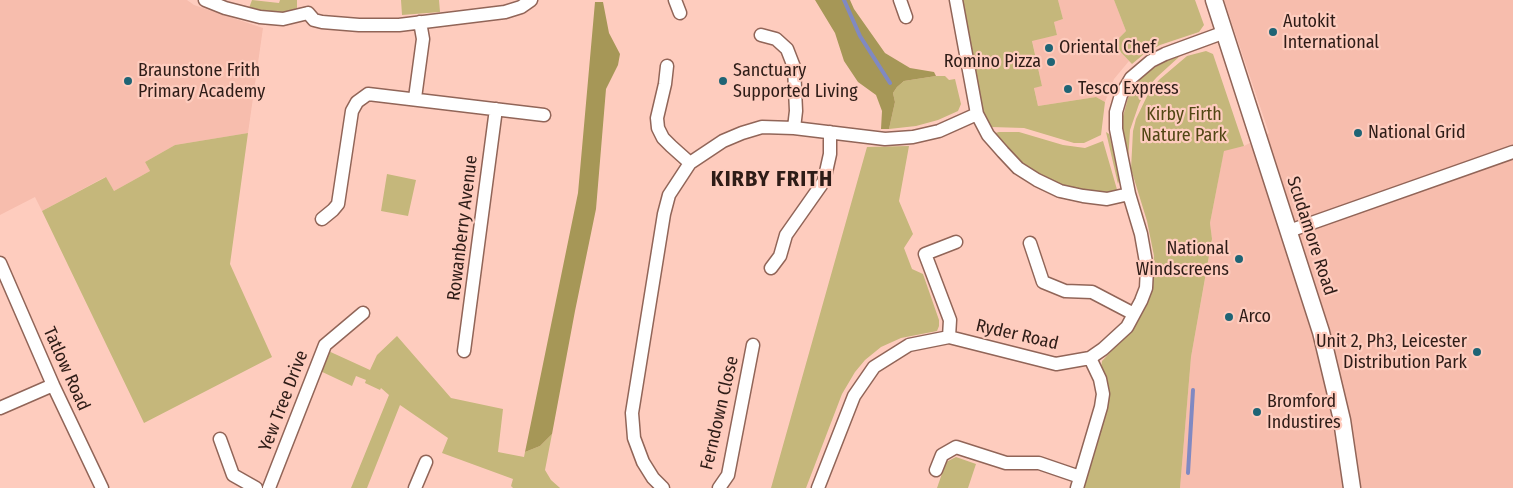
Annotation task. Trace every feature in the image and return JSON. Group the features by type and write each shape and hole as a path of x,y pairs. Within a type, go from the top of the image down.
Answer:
{"street":[{"path":"206,0 225,8 260,17 283,19 307,6 314,20 379,25 505,12 521,7 531,0"},
{"path":"675,0 680,13"},
{"path":"900,0 906,17"},
{"path":"956,0 977,114 988,135 1003,152 1018,168 1060,191 1107,199 1130,194"},
{"name":"Scudamore Road","path":"1214,0 1321,332 1342,420 1352,488"},
{"path":"415,98 423,39 420,22"},
{"name":"Ryder Road","path":"818,488 854,396 874,367 909,346 949,338 1056,364 1090,358 1127,327 1146,288 1147,268 1141,234 1116,129 1116,112 1121,95 1131,78 1151,61 1224,32"},
{"path":"761,34 776,39 787,49 794,67 796,111 794,128"},
{"path":"667,66 665,84 658,109 658,128 663,138 690,164"},
{"path":"322,219 338,204 352,110 357,102 368,94 415,98 544,115"},
{"name":"Rowanberry Avenue","path":"464,351 496,109"},
{"path":"663,488 653,478 643,462 634,438 632,413 664,214 669,196 690,164 707,151 742,133 762,127 794,128 885,139 913,137 939,130 977,114"},
{"path":"771,268 785,260 786,235 824,181 830,154 830,132"},
{"path":"1289,231 1513,152"},
{"path":"949,338 950,320 925,254 956,242"},
{"path":"1030,243 1043,282 1065,291 1092,292 1134,314"},
{"name":"Tatlow Road","path":"0,263 53,385 102,488"},
{"name":"Yew Tree Drive","path":"269,488 325,345 362,313"},
{"name":"Ferndown Close","path":"719,488 728,475 754,345"},
{"path":"936,470 942,455 956,447 1006,463 1039,462 1079,482 1103,394 1100,379 1090,358"},
{"path":"0,408 53,385"},
{"path":"220,439 233,475 256,488"},
{"path":"415,488 426,462"}],"shaded area":[{"name":"Braunstone Frith Primary Academy","path":"0,0 187,0 194,5 263,28 248,133 175,145 145,162 150,171 114,191 105,177 42,211 35,197 0,215"},
{"path":"815,0 850,0 854,9 885,53 910,68 934,72 936,76 904,81 897,87 893,93 895,102 889,129 881,129 882,111 876,95 858,82 844,61 835,33"},
{"path":"1058,0 1114,0 1126,31 1113,44 1129,61 1114,79 1105,102 1096,97 1038,106 1034,87 1042,86 1032,40 1057,35 1054,22 1063,19"},
{"path":"1224,0 1513,0 1513,488 1180,488 1191,357 1212,240 1210,223 1224,150 1244,146 1269,133"},
{"path":"595,2 603,2 609,33 620,54 618,65 606,89 596,209 552,434 540,446 525,452 578,193"}],"green space":[{"path":"252,0 279,3 280,0 297,0 297,8 281,14 249,8"},
{"path":"401,0 439,0 440,12 402,15"},
{"path":"959,0 1058,0 1063,19 1054,22 1057,35 1032,41 1042,86 1034,88 1038,106 1096,97 1105,102 1101,135 1084,143 1074,143 1024,128 991,127 983,113"},
{"path":"1114,0 1195,0 1204,25 1199,32 1160,45 1144,54 1132,64 1113,44 1126,31"},
{"name":"Kirby Firth Nature Park","path":"1206,51 1213,54 1244,146 1224,151 1210,223 1212,239 1191,357 1180,488 1083,488 1102,361 1135,326 1142,312 1152,277 1154,256 1147,221 1131,169 1133,131 1136,119 1150,90 1160,79 1187,56"},
{"path":"1180,56 1147,88 1139,104 1130,130 1128,162 1123,143 1122,120 1128,98 1134,86 1147,72 1166,61"},
{"path":"945,76 949,80 955,79 961,104 958,111 938,120 916,126 889,129 895,102 893,93 897,87 904,81"},
{"path":"999,132 1019,132 1063,145 1085,148 1103,141 1118,193 1107,199 1037,180 988,135"},
{"path":"1106,132 1109,134 1120,178 1118,184"},
{"path":"248,133 230,264 272,357 144,423 42,211 106,177 114,191 150,171 145,162 175,145"},
{"path":"909,146 899,201 913,234 904,248 912,269 923,274 939,320 937,331 901,338 881,347 865,360 855,372 842,394 806,488 771,488 867,147"},
{"path":"387,174 416,180 408,216 381,211"},
{"path":"397,336 451,398 503,409 498,452 524,457 525,452 540,446 552,434 545,470 551,480 560,488 513,488 511,486 513,479 442,453 448,438 400,405 367,488 351,488 389,395 381,388 380,390 365,383 366,380 356,376 352,386 316,369 324,349 370,370 377,355"},
{"path":"956,457 976,464 968,488 937,488 946,462"}],"waterway":[{"path":"844,0 860,36 890,83"},
{"path":"1188,473 1193,390"}],"place":[{"name":"Autokit International","path":"1273,32"},
{"name":"Oriental Chef","path":"1049,48"},
{"name":"Romino Pizza","path":"1051,62"},
{"name":"Braunstone Frith Primary Academy","path":"128,81"},
{"name":"Sanctuary Supported Living","path":"723,81"},
{"name":"Tesco Express","path":"1068,89"},
{"name":"National Grid","path":"1358,133"},
{"name":"National Windscreens","path":"1239,259"},
{"name":"Arco","path":"1229,317"},
{"name":"Unit 2, Ph3, Leicester Distribution Park","path":"1477,352"},
{"name":"Bromford Industires","path":"1257,412"}],"district":[{"name":"KIRBY FRITH","path":"772,180"}]}
